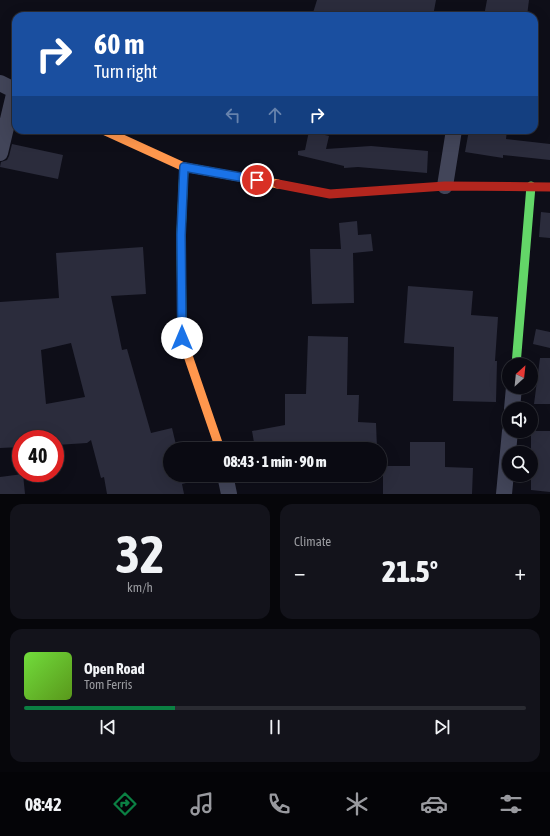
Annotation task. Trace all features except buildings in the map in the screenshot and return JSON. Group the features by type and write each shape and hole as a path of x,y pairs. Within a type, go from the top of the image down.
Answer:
{"street":[{"path":"0,83 12,89"},
{"path":"0,153 12,103"},
{"path":"112,134 184,167 330,194 446,186 550,186"},
{"path":"446,186 453,134"},
{"path":"184,167 181,235 182,338 218,442"},
{"path":"517,358 531,186"},
{"path":"504,494 509,438"},
{"path":"226,482 229,494"}],"traffic: fast":[{"path":"182,331 181,235 184,167"},
{"path":"517,358 531,186"}],"traffic: slow":[{"path":"112,134 184,167 278,184"},
{"path":"182,331 182,338 218,442"}],"traffic: jam":[{"path":"278,184 330,194 445,186 550,187"}],"route":[{"path":"182,338 181,235 184,167 257,180"}]}
